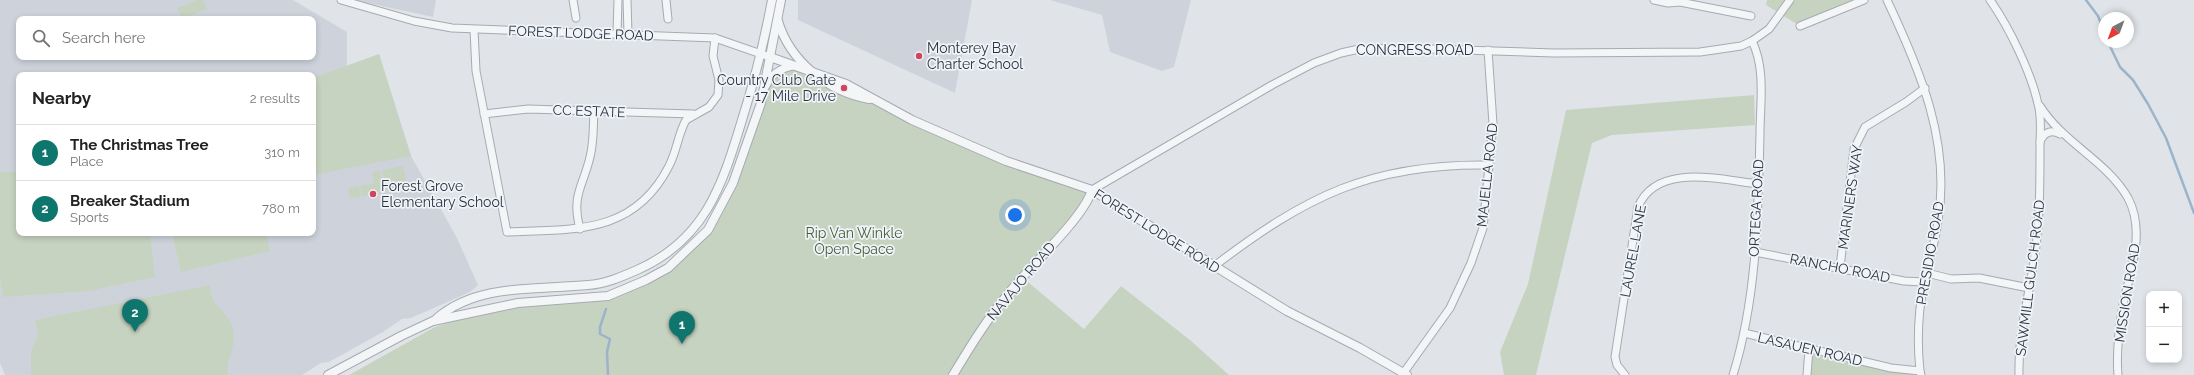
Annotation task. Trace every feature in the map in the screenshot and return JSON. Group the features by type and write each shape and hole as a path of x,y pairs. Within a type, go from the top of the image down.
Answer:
{"street":[{"name":"FOREST LODGE ROAD","path":"341,0 414,21 474,30 715,38 817,74 832,77 912,120 1006,161 1092,190 1213,267 1287,311 1404,374"},
{"path":"574,0 576,18"},
{"path":"618,0 618,34"},
{"path":"627,0 628,34"},
{"path":"666,0 668,19"},
{"path":"328,375 401,336 433,321 451,308 466,302 502,290 589,285 613,280 646,266 670,251 688,235 716,197 727,171 761,55 772,0"},
{"path":"433,321 518,303 608,296 646,280 668,268 708,230 734,183 763,91 781,0"},
{"path":"1654,0 1668,3 1680,2 1751,16"},
{"name":"CONGRESS ROAD","path":"1092,190 1272,85 1327,57 1351,51 1376,48 1554,53 1700,52 1741,46 1752,41 1769,29 1790,0"},
{"path":"1800,26 1850,2 1864,0"},
{"name":"PRESIDIO ROAD","path":"1887,0 1925,88 1937,128 1940,168 1940,209 1924,282 1918,338 1920,373"},
{"name":"SAWMILL GULCH ROAD","path":"1990,0 2012,38 2039,105 2041,198 2029,288 2020,339 2019,375"},
{"path":"777,20 790,48 806,66 817,74"},
{"path":"474,30 476,71 507,232 580,229 612,220 630,210 646,198 669,166 682,127 686,120 693,114 709,107 718,96 719,80 713,56 715,38"},
{"name":"ORTEGA ROAD","path":"1733,375 1744,333 1755,252 1759,184 1760,57 1752,41"},
{"name":"MAJELLA ROAD","path":"1404,374 1450,308 1471,263 1483,228 1493,124 1488,50"},
{"path":"763,91 771,76 782,69 794,66"},
{"name":"MARINERS WAY","path":"1840,267 1854,149 1857,140 1870,122 1906,102 1925,88"},
{"name":"MISSION ROAD","path":"2039,105 2062,135 2093,160 2119,186 2128,199 2135,217 2135,249 2119,330 2118,375"},
{"name":"CC ESTATE","path":"484,114 528,109 693,114"},
{"path":"580,229 577,216 578,192 587,170 593,145 594,111"},
{"path":"2040,143 2042,137 2048,132 2057,132 2062,135"},
{"path":"1213,267 1256,235 1299,207 1342,187 1384,174 1427,167 1490,165"},
{"name":"LAUREL LANE","path":"1625,375 1617,365 1615,357 1638,207 1641,200 1654,186 1674,178 1759,184"},
{"name":"NAVAJO ROAD","path":"953,375 989,318 1013,288 1076,217 1089,200 1092,190"},
{"name":"RANCHO ROAD","path":"1755,252 1904,280 1924,282"},
{"path":"1927,273 1951,279 1979,278 2029,288"},
{"name":"LASAUEN ROAD","path":"1744,333 1891,368 1920,373"},
{"path":"1807,375 1809,349"}],"shaded area":[{"path":"0,0 293,0 347,32 347,66 379,54 411,156 456,236 478,285 470,292 411,318 402,319 383,332 329,362 321,363 302,375 5,375 0,363"},
{"path":"354,0 436,0 433,17"},
{"name":"Monterey Bay Charter School","path":"798,0 972,0 955,93 798,20"},
{"path":"1050,0 1191,0 1174,67 1162,71 1110,52 1102,15"}],"green space":[{"path":"197,0 203,0 207,9 190,16 181,16 177,8"},
{"path":"1767,0 1864,0 1800,26 1766,5"},
{"path":"379,54 411,156 316,174 316,77"},
{"name":"Rip Van Winkle Open Space","path":"793,66 874,100 1006,161 1092,190 1089,200 1022,277 1084,329 1121,286 1190,340 1229,375 349,375 435,327 486,310 596,298 625,289 685,253 722,207 768,82"},
{"path":"1754,95 1755,125 1612,135 1592,143 1536,375 1504,375 1500,352 1528,284 1566,110"},
{"path":"403,166 408,187 386,191 382,170"},
{"path":"380,171 385,192 362,196 360,186 374,183 372,172"},
{"path":"0,172 16,172 16,236 150,236 155,277 88,291 3,297 0,277"},
{"path":"359,186 361,196 350,198 348,188"},
{"path":"173,236 267,236 270,251 181,272"},
{"path":"210,285 213,300 230,321 233,330 234,337 228,365 228,375 31,375 31,351 38,335 35,320"},
{"path":"1813,354 1906,372 1914,375 1810,375 1811,355"}],"waterway":[{"path":"2086,0 2098,16"},
{"path":"2111,48 2120,67 2133,80 2148,104 2166,138 2194,213"},
{"path":"606,309 600,327 600,334 610,339 607,352 608,375"}],"place":[{"name":"Monterey Bay Charter School","path":"919,56"},
{"name":"Country Club Gate - 17 Mile Drive","path":"844,88"},
{"name":"Forest Grove Elementary School","path":"373,194"},
{"name":"Breaker Stadium","path":"135,332"},
{"name":"The Christmas Tree","path":"682,344"}]}
